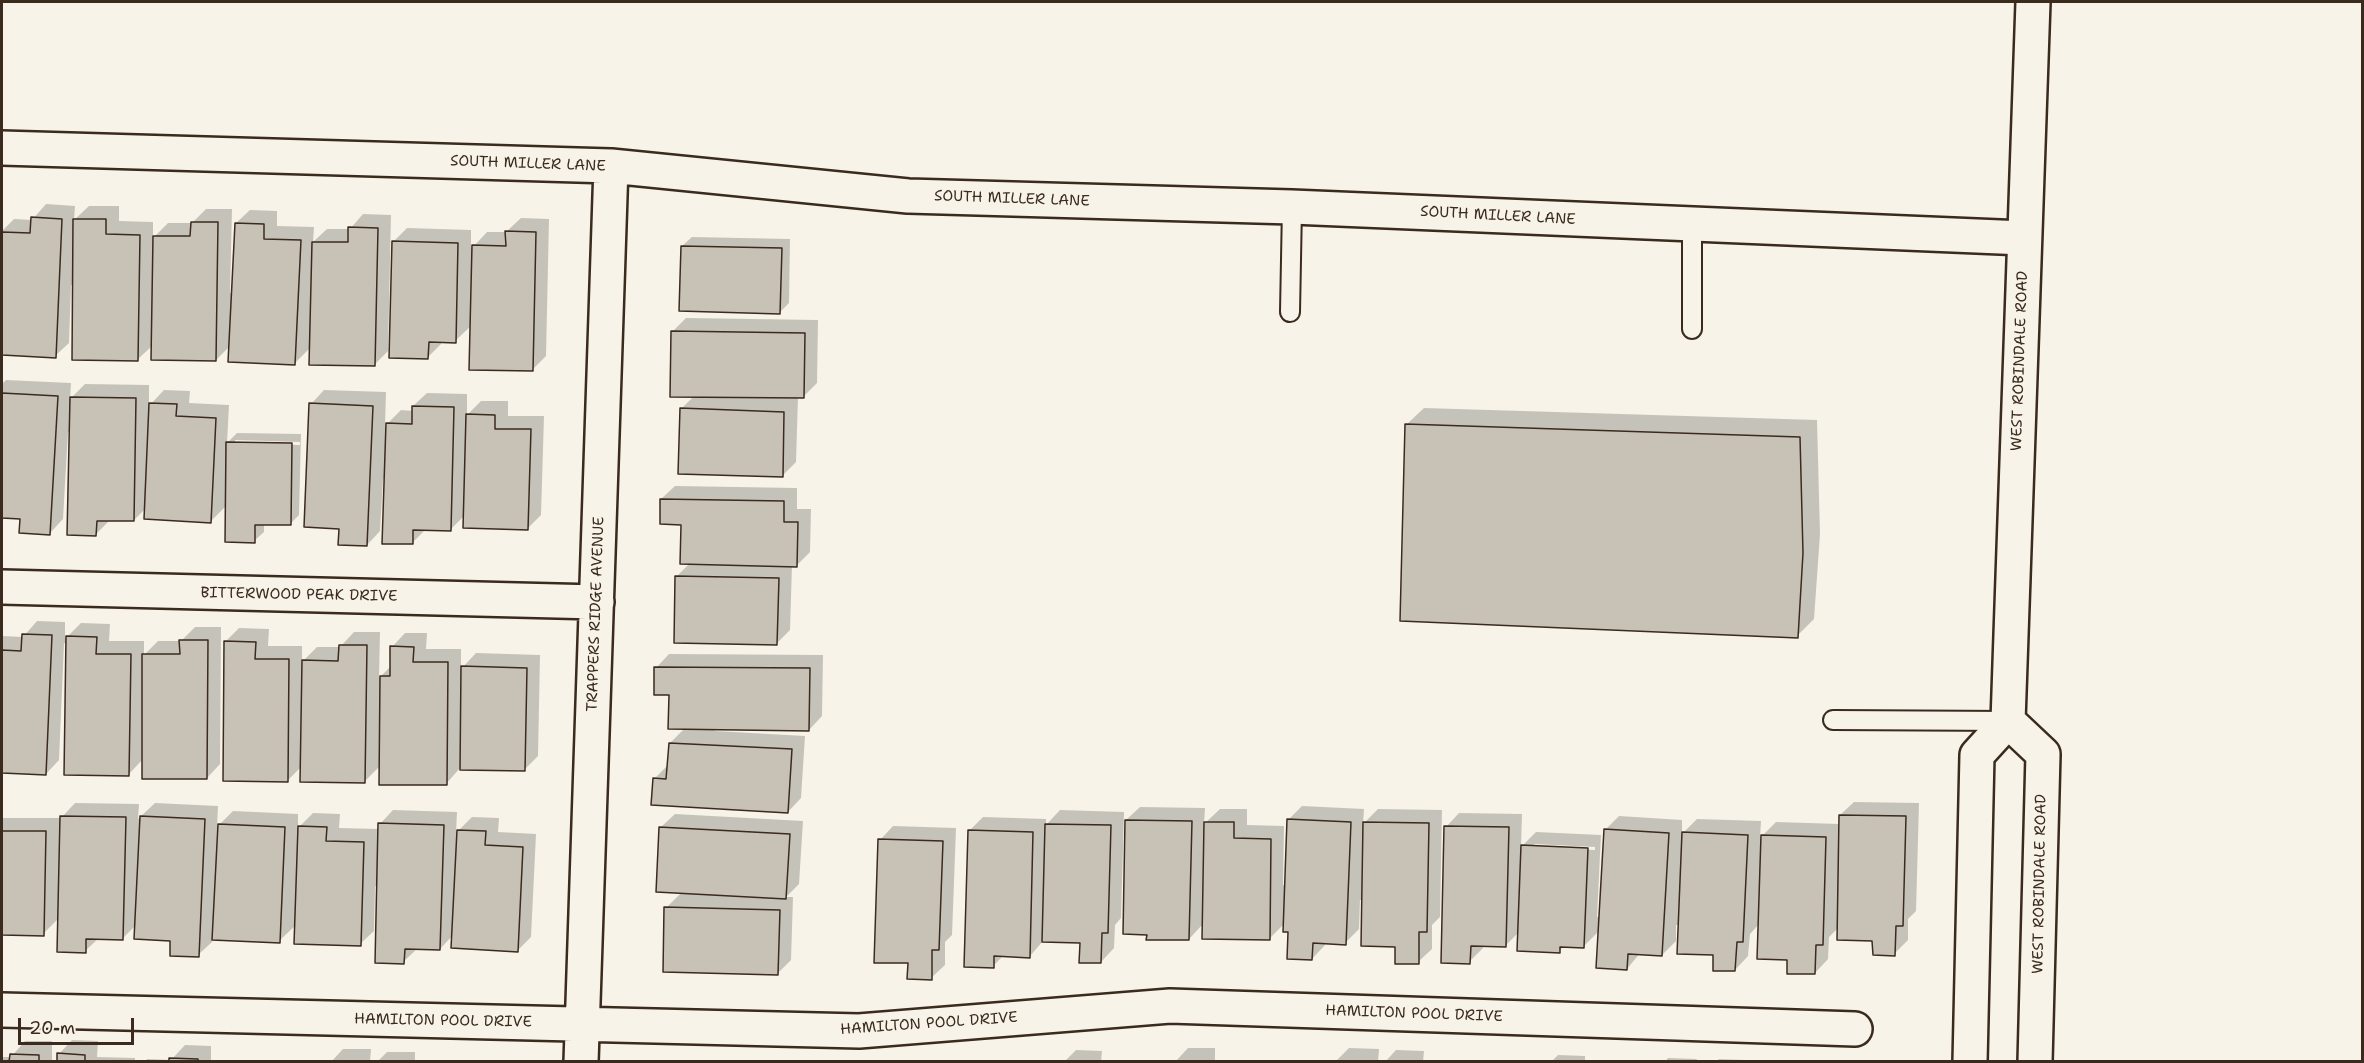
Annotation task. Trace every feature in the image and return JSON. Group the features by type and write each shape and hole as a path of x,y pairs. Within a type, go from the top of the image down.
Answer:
{"street":[{"name":"WEST ROBINDALE ROAD","path":"2033,2 2008,721 2043,753 2036,1062"},
{"name":"SOUTH MILLER LANE","path":"2,148 611,166 908,196 1292,207 2024,238"},
{"name":"TRAPPERS RIDGE AVENUE","path":"581,1062 611,166"},
{"name":"BITTERWOOD PEAK DRIVE","path":"2,587 597,602"},
{"path":"1970,1062 1977,755 2008,721"},
{"name":"HAMILTON POOL DRIVE","path":"2,1010 859,1031 1170,1006 1855,1029"}],"lane":[{"path":"1290,312 1292,207"},
{"path":"1692,225 1692,329"},
{"path":"1833,720 2008,721"}],"building":[{"path":"31,217 62,219 56,358 2,355 2,232 30,233"},
{"path":"73,219 106,219 106,234 140,235 138,361 72,360"},
{"path":"191,222 218,222 216,361 151,360 153,236 190,236"},
{"path":"235,223 264,224 264,239 301,240 295,365 228,362"},
{"path":"348,227 378,228 375,366 309,365 312,242 348,242"},
{"path":"505,231 536,232 533,371 469,370 472,245 506,246"},
{"path":"392,241 458,243 456,343 429,342 428,359 389,358"},
{"path":"681,246 782,248 780,314 679,311"},
{"path":"671,331 805,333 804,398 670,397"},
{"path":"2,393 58,396 50,535 19,533 20,519 2,518"},
{"path":"70,397 136,398 134,521 97,521 96,536 67,535"},
{"path":"149,403 177,404 176,416 216,418 211,523 144,519"},
{"path":"309,403 373,406 367,546 338,545 339,529 304,527"},
{"path":"412,406 454,407 451,531 413,530 413,544 382,544 386,423 412,424"},
{"path":"680,408 784,412 783,477 678,474"},
{"path":"466,414 495,415 495,429 531,429 528,530 463,528"},
{"path":"1405,424 1800,437 1803,553 1798,638 1400,621"},
{"path":"226,442 292,443 291,525 255,525 255,543 225,542"},
{"path":"660,499 784,501 784,522 798,522 797,567 680,564 681,525 660,524"},
{"path":"675,576 779,578 777,645 674,643"},
{"path":"22,634 52,635 46,775 2,773 2,650 21,651"},
{"path":"66,636 97,637 96,654 131,654 129,776 64,775"},
{"path":"179,640 208,640 207,779 142,779 142,654 180,654"},
{"path":"224,641 256,642 255,659 289,659 288,782 223,781"},
{"path":"339,645 367,645 365,783 300,782 302,660 338,661"},
{"path":"390,646 414,647 413,662 448,662 447,785 379,785 380,676 390,676"},
{"path":"461,666 527,668 525,771 460,770"},
{"path":"654,667 810,668 809,731 668,729 669,695 654,695"},
{"path":"669,743 792,749 788,813 651,805 653,778 666,779"},
{"path":"1839,815 1906,816 1903,926 1896,926 1895,956 1873,955 1872,941 1837,940"},
{"path":"60,816 126,817 123,940 86,939 86,953 57,952"},
{"path":"140,816 205,819 199,957 170,956 170,941 134,939"},
{"path":"1287,819 1351,822 1346,945 1313,943 1312,960 1287,959 1288,932 1283,932"},
{"path":"1125,820 1192,821 1189,940 1146,940 1147,935 1123,934"},
{"path":"1204,822 1234,822 1234,838 1271,839 1270,940 1202,939"},
{"path":"1363,822 1429,823 1427,932 1419,932 1419,964 1395,964 1395,947 1361,946"},
{"path":"378,823 444,825 440,950 405,949 404,964 375,963"},
{"path":"218,824 285,827 280,943 212,940"},
{"path":"1045,824 1111,825 1108,933 1102,933 1101,963 1079,963 1080,943 1042,942"},
{"path":"298,826 327,827 326,841 364,842 361,946 294,944"},
{"path":"1444,826 1509,827 1506,947 1471,946 1470,964 1441,963"},
{"path":"659,827 790,834 786,899 656,892"},
{"path":"1604,829 1669,833 1662,956 1628,954 1627,970 1596,968"},
{"path":"457,830 486,831 485,845 523,847 518,952 451,948"},
{"path":"968,830 1033,832 1030,958 994,956 994,968 964,967"},
{"path":"2,831 46,831 44,936 2,935"},
{"path":"1682,832 1748,835 1743,942 1737,942 1735,971 1713,971 1713,955 1677,954"},
{"path":"1761,835 1826,837 1823,945 1816,945 1815,974 1787,974 1787,960 1757,959"},
{"path":"878,839 943,841 939,950 932,950 932,980 907,979 908,963 874,963"},
{"path":"1521,845 1588,848 1584,948 1560,947 1560,953 1517,951"},
{"path":"664,907 780,910 778,975 663,972"},
{"path":"57,1053 85,1055 85,1062 57,1062"},
{"path":"10,1054 39,1055 39,1062 9,1062"},
{"path":"169,1058 198,1059 198,1062 169,1062"}]}
